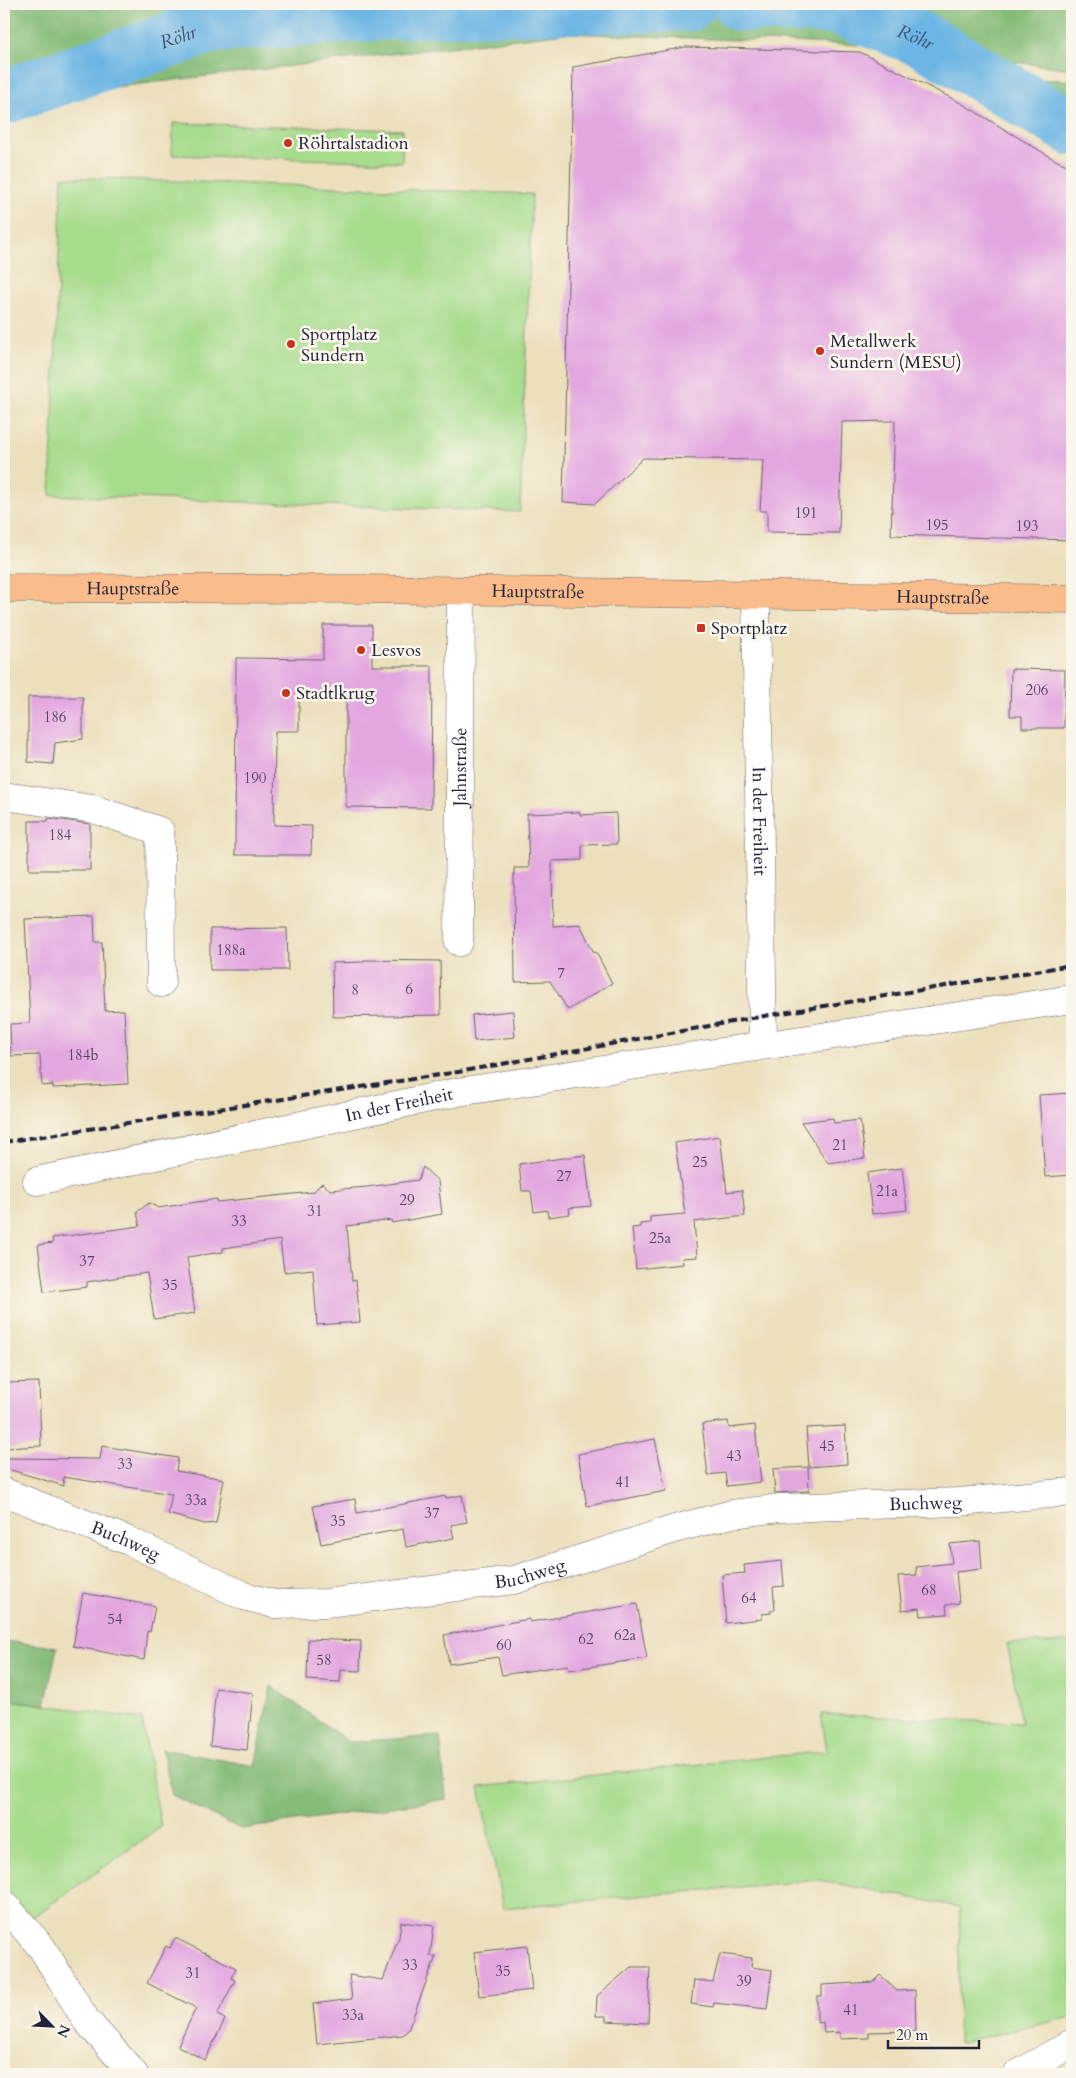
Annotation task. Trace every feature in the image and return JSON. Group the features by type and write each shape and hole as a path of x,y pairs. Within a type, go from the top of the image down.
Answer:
{"main road":[{"name":"Hauptstraße","path":"4,588 364,589 461,592 1072,599"}],"street":[{"name":"Jahnstraße","path":"459,942 461,592"},
{"name":"In der Freiheit","path":"756,596 763,1045"},
{"path":"4,796 93,809 160,831 161,983"},
{"name":"In der Freiheit","path":"37,1181 458,1092 1072,999"},
{"name":"Buchweg","path":"4,1492 130,1541 244,1596 274,1604 326,1604 514,1580 678,1528 732,1514 780,1508 959,1502 1072,1492"},
{"path":"4,1904 42,1948 86,2020 134,2074"},
{"path":"1018,2074 1072,2043"}],"green space":[{"path":"4,4 1072,4 1072,69 883,46 566,33 108,88 4,120"},
{"path":"965,78 1072,80 1072,138"},
{"name":"Röhrtalstadion","path":"173,123 403,130 402,162 172,155"},
{"name":"Sportplatz Sundern","path":"62,177 532,194 520,512 50,495"},
{"path":"4,1641 57,1647 45,1705 4,1699"},
{"path":"1007,1643 1072,1643 1072,2017 958,2043 960,1907 819,1880 503,1908 479,1787 827,1751 821,1714 1022,1723"},
{"path":"271,1686 349,1742 440,1736 446,1799 241,1829 172,1795 162,1749 255,1766"},
{"path":"4,1699 142,1719 161,1827 33,1917 4,1891"}],"building":[{"name":"Metallwerk Sundern (MESU)","path":"686,47 860,52 961,103 1057,161 1072,167 1072,540 891,535 895,421 842,422 839,533 767,532 767,511 760,511 763,460 643,458 595,504 563,502 573,67"},
{"path":"323,625 372,625 372,666 432,666 431,808 346,807 346,697 299,697 299,731 275,731 274,825 312,826 311,855 235,855 236,658 323,659"},
{"path":"1011,669 1065,670 1064,728 1022,728 1022,716 1010,716"},
{"path":"28,697 83,697 83,739 55,743 53,764 28,762"},
{"path":"580,812 580,815 616,813 617,844 582,845 582,860 552,861 553,926 580,924 594,953 596,952 612,983 568,1010 550,981 515,982 514,868 529,868 527,814"},
{"path":"48,818 90,824 90,870 29,870 29,821 48,821"},
{"path":"94,916 95,942 102,942 105,1011 124,1010 128,1084 53,1088 53,1085 42,1086 40,1055 11,1056 10,1024 30,1023 25,919"},
{"path":"287,928 288,970 210,970 210,929"},
{"path":"364,960 440,961 441,1015 333,1017 332,963 364,962"},
{"path":"513,1011 515,1037 474,1041 472,1015"},
{"path":"1072,1093 1072,1175 1045,1177 1039,1095"},
{"path":"833,1118 834,1123 860,1120 865,1158 828,1163 801,1122"},
{"path":"720,1136 727,1192 742,1190 745,1216 694,1222 697,1257 682,1258 683,1264 636,1269 632,1228 640,1227 640,1224 650,1223 650,1217 685,1214 675,1143"},
{"path":"585,1155 591,1206 569,1208 570,1214 548,1217 547,1210 534,1212 531,1191 522,1191 519,1164"},
{"path":"423,1167 438,1181 442,1214 392,1223 391,1220 347,1226 352,1281 356,1280 360,1322 317,1325 313,1269 284,1272 280,1240 223,1248 223,1252 187,1257 195,1313 154,1319 147,1273 87,1282 87,1287 44,1292 38,1245 53,1243 52,1238 140,1226 137,1212 149,1203 158,1208 217,1199 217,1202 313,1192 322,1183 330,1190 367,1187 418,1180"},
{"path":"902,1168 907,1210 872,1214 867,1173"},
{"path":"39,1382 41,1446 4,1448 4,1383"},
{"path":"728,1421 729,1428 755,1425 761,1482 727,1486 725,1473 708,1475 702,1424"},
{"path":"845,1426 847,1464 809,1467 806,1428"},
{"path":"655,1439 666,1491 587,1506 578,1454"},
{"path":"102,1446 178,1458 176,1471 224,1479 216,1523 205,1524 168,1514 172,1494 63,1477 64,1486 4,1468 4,1458 100,1459"},
{"path":"808,1467 809,1491 775,1493 773,1469"},
{"path":"462,1495 467,1522 451,1525 454,1538 406,1547 403,1529 321,1544 313,1506 355,1499 357,1513 446,1496 446,1498"},
{"path":"980,1541 982,1569 956,1572 959,1603 946,1605 947,1614 921,1616 920,1608 902,1610 898,1576 917,1575 916,1567 952,1563 950,1544"},
{"path":"782,1561 784,1586 773,1587 775,1610 770,1610 771,1613 762,1614 762,1619 726,1623 722,1575 745,1573 744,1565"},
{"path":"83,1593 155,1606 150,1632 147,1631 144,1660 73,1646"},
{"path":"637,1604 647,1658 569,1670 568,1665 502,1675 498,1657 449,1664 444,1635 529,1619 530,1622"},
{"path":"308,1639 361,1641 360,1671 341,1670 340,1682 307,1680"},
{"path":"216,1688 253,1693 247,1750 210,1746"},
{"path":"401,1922 434,1926 430,1956 436,1956 408,2030 403,2035 317,2044 313,2004 352,1999 349,1975 383,1980 399,1937"},
{"path":"175,1938 236,1968 231,1978 235,1980 217,2015 225,2019 205,2060 178,2046 196,2008 147,1983 166,1946 170,1948"},
{"path":"527,1946 532,1990 479,1996 474,1952"},
{"path":"720,1954 752,1958 751,1967 772,1970 767,2009 714,2003 713,2007 691,2004 694,1980 713,1982"},
{"path":"631,1967 650,1967 648,2023 606,2021 606,2016 596,2016 597,1996"},
{"path":"880,1975 897,1991 915,1990 916,2031 869,2032 869,2038 840,2039 840,2032 824,2033 823,2022 817,2023 817,1996 822,1996 822,1985 873,1982"}],"waterway":[{"name":"Röhr","path":"4,97 214,25 435,9 689,4"},
{"name":"Röhr","path":"740,4 836,7 923,40 1072,128"}],"railway":[{"path":"4,1142 458,1072 764,1016 1072,965"}],"place":[{"name":"Röhrtalstadion","path":"288,143"},
{"name":"Sportplatz Sundern","path":"291,344"},
{"name":"Metallwerk Sundern (MESU)","path":"820,351"},
{"name":"Sportplatz","path":"701,628"},
{"name":"Lesvos","path":"361,650"},
{"name":"Stadtlkrug","path":"286,693"}]}
